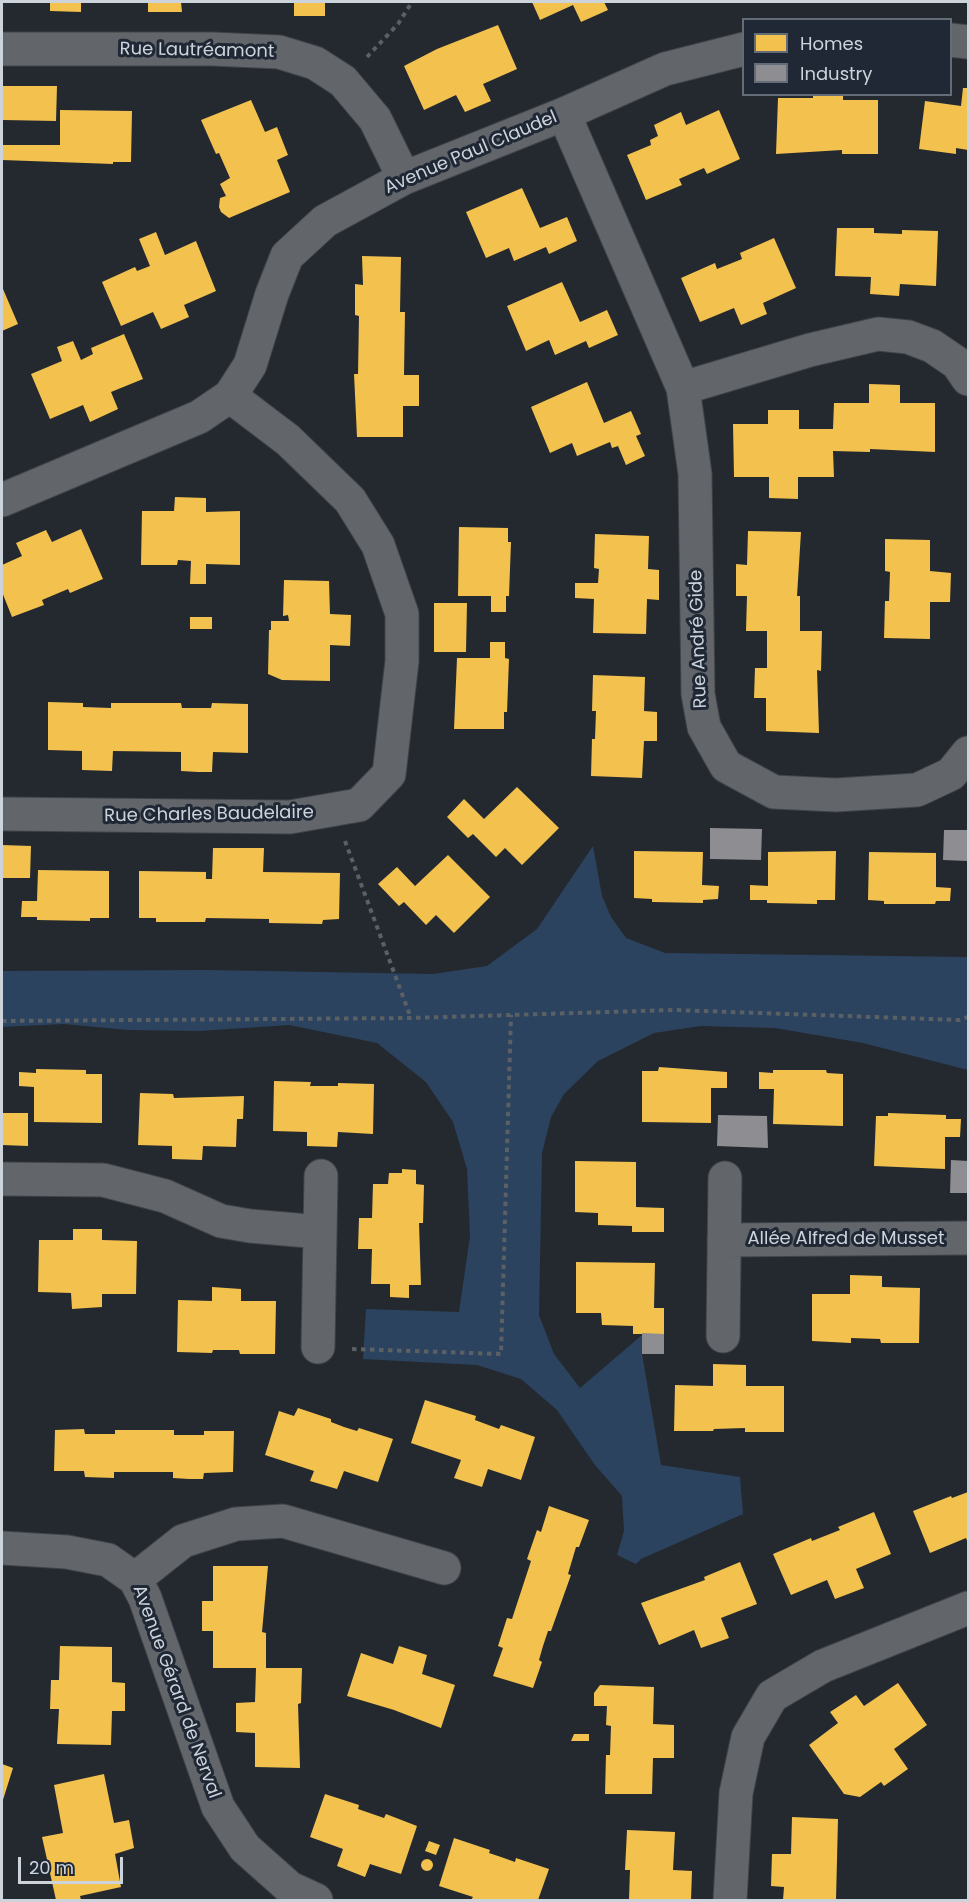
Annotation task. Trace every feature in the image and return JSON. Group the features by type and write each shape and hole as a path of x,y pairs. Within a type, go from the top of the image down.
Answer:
{"street":[{"path":"952,40 969,42"},
{"name":"Rue Lautréamont","path":"2,49 212,49 279,52 315,63 343,81 375,119 404,178"},
{"name":"Avenue Paul Claudel","path":"2,500 199,417 230,396 250,365 272,294 287,256 324,221 404,178 564,114 665,69 742,50"},
{"name":"Rue André Gide","path":"564,114 683,388 695,474 698,694 704,727 726,766 774,792 836,795 918,790 951,774 969,753"},
{"path":"683,388 810,350 878,334 908,337 932,346 957,363 969,379"},
{"name":"Rue Charles Baudelaire","path":"2,814 290,817 359,805 389,774 402,661 402,614 378,545 350,501 288,440 230,396"},
{"path":"318,1347 321,1176"},
{"name":"Allée Alfred de Musset","path":"723,1336 725,1178"},
{"path":"2,1179 103,1180 165,1196 220,1221 320,1232"},
{"name":"Allée Alfred de Musset","path":"724,1240 969,1238"},
{"path":"135,1579 183,1540 236,1524 283,1521 444,1568"},
{"name":"Avenue Gérard de Nerval","path":"2,1548 67,1552 108,1560 135,1579 145,1598 218,1807 245,1848 290,1888 316,1900"},
{"path":"730,1900 738,1782 748,1737 772,1696 823,1665 969,1608"}],"path":[{"path":"343,81 398,24 412,2"},
{"path":"334,811 411,1018"},
{"path":"2,1021 411,1018 674,1010 959,1020 969,1017"},
{"path":"318,1347 501,1354 511,1015"}],"shaded area":[{"path":"593,846 602,896 611,917 626,938 665,953 968,957 968,1070 863,1043 775,1028 701,1026 654,1033 598,1061 564,1094 551,1117 542,1153 539,1315 554,1354 580,1388 642,1335 642,1354 661,1465 740,1477 743,1514 641,1559 636,1564 617,1555 624,1531 622,1496 595,1465 557,1410 521,1379 477,1365 363,1359 366,1309 459,1312 470,1236 467,1169 453,1122 426,1082 377,1043 289,1025 199,1031 128,1030 64,1024 2,1027 2,971 207,970 433,974 487,966 537,929"}],"building: Homes":[{"path":"50,2 81,2 81,12 50,11"},
{"path":"148,2 181,2 182,12 148,12"},
{"path":"294,2 325,2 325,16 294,16"},
{"path":"532,2 604,2 608,10 581,22 573,5 540,20"},
{"path":"498,25 517,69 483,84 491,101 465,112 456,95 424,110 404,66 437,49"},
{"path":"3,86 57,86 56,121 3,120"},
{"path":"963,88 968,88 968,150 956,148 956,154 919,149 925,101 961,106"},
{"path":"813,96 843,96 843,100 878,100 878,154 842,154 842,150 776,154 778,98 813,98"},
{"path":"251,100 265,132 277,127 288,155 277,160 290,192 229,218 221,212 219,207 220,198 226,196 220,184 230,178 201,120"},
{"path":"60,110 132,111 131,162 113,162 113,164 2,160 2,145 60,145"},
{"path":"719,110 740,159 707,174 704,168 679,179 682,185 646,200 627,155 651,145 650,140 658,136 654,125 681,112 686,125"},
{"path":"522,188 540,228 567,217 577,241 549,254 546,247 514,261 509,248 486,258 466,212"},
{"path":"837,228 874,228 874,233 902,234 902,230 938,231 936,286 900,284 899,296 870,294 871,277 835,276"},
{"path":"156,232 165,255 196,241 216,291 184,305 189,317 161,329 153,312 121,326 102,282 135,267 137,271 150,266 139,239"},
{"path":"774,238 796,288 763,303 767,314 741,325 734,308 700,322 681,278 715,263 717,269 742,259 740,253"},
{"path":"362,256 401,257 400,312 405,312 404,375 419,375 419,406 403,406 403,437 357,437 354,374 358,374 359,316 355,315 355,284 363,285"},
{"path":"562,282 580,322 607,310 618,335 589,348 586,341 555,355 549,340 526,351 507,306"},
{"path":"2,290 18,324 2,331"},
{"path":"124,334 143,379 111,392 118,409 90,422 83,405 50,419 31,374 62,361 57,347 73,341 81,360 93,354 91,348"},
{"path":"587,382 604,423 631,411 641,434 636,436 645,456 626,465 618,446 612,448 610,442 577,456 572,443 550,453 531,407"},
{"path":"869,384 900,385 900,403 935,403 935,452 870,449 870,452 833,451 834,477 798,477 798,499 769,498 769,477 734,477 733,424 768,424 768,410 799,410 799,429 833,429 834,403 869,403"},
{"path":"175,497 206,498 206,512 240,511 240,565 206,564 206,584 190,584 191,561 178,560 177,565 141,565 142,511 174,511"},
{"path":"459,527 508,528 508,542 511,542 509,596 506,596 506,612 491,612 491,596 458,596"},
{"path":"81,529 103,579 70,593 68,589 42,600 44,605 12,617 2,592 2,565 22,556 16,543 46,530 52,542"},
{"path":"748,531 801,532 797,596 800,596 800,631 822,631 821,671 817,670 819,733 766,731 766,698 754,698 755,668 767,668 767,631 746,631 747,596 736,596 736,564 747,565"},
{"path":"595,534 649,536 648,569 659,570 659,600 647,599 646,634 593,633 594,599 575,598 575,583 598,583 599,569 594,568"},
{"path":"885,539 930,540 930,571 951,573 950,602 930,602 930,639 884,638 885,601 889,601 890,572 885,571"},
{"path":"284,580 329,581 330,614 351,615 350,646 330,645 330,681 282,680 268,674 271,621 289,621 288,615 283,616"},
{"path":"434,603 467,603 466,652 434,652"},
{"path":"190,617 212,617 212,629 190,629"},
{"path":"490,642 505,642 505,658 509,659 504,729 454,729 457,658 490,658"},
{"path":"593,675 645,677 644,711 657,712 657,741 644,741 642,778 591,776 592,739 595,739 596,711 592,711"},
{"path":"48,702 83,703 83,707 111,708 111,703 181,703 182,708 211,708 212,703 248,704 248,753 213,752 212,772 198,772 181,771 181,752 113,751 112,771 82,770 82,751 48,750"},
{"path":"517,787 559,828 522,865 505,848 496,857 473,834 468,838 447,817 464,799 484,819"},
{"path":"2,845 31,846 30,878 2,878"},
{"path":"213,848 264,848 263,872 340,873 339,919 323,920 322,924 269,923 269,919 206,918 205,922 156,922 156,918 139,918 139,871 206,872 206,879 212,879"},
{"path":"634,851 703,852 702,885 719,886 718,899 703,900 703,903 652,902 652,899 634,898"},
{"path":"836,851 835,900 817,900 817,904 767,903 767,900 750,900 750,885 768,886 768,852"},
{"path":"869,852 936,853 936,887 951,888 950,901 936,901 935,904 884,904 884,901 868,900"},
{"path":"448,855 490,897 454,933 436,915 426,925 404,902 399,906 378,884 397,867 415,886"},
{"path":"38,870 109,871 109,918 90,918 90,921 37,920 37,917 21,917 22,901 37,901"},
{"path":"659,1067 727,1072 727,1088 711,1088 711,1123 642,1122 642,1071 658,1071"},
{"path":"36,1069 86,1070 86,1074 102,1074 102,1123 34,1122 34,1087 19,1086 19,1072 36,1073"},
{"path":"773,1070 826,1070 827,1073 843,1074 843,1126 773,1124 774,1089 759,1089 759,1072 773,1073"},
{"path":"274,1081 311,1082 310,1086 338,1086 338,1083 374,1084 373,1134 338,1132 337,1147 307,1146 307,1132 273,1131"},
{"path":"140,1093 173,1094 174,1098 244,1096 243,1119 237,1119 236,1147 203,1146 202,1160 172,1159 172,1146 138,1145"},
{"path":"2,1113 28,1113 28,1146 2,1145"},
{"path":"888,1113 946,1115 946,1119 961,1119 960,1137 945,1137 945,1169 874,1166 876,1116 888,1116"},
{"path":"575,1161 636,1162 636,1207 664,1208 664,1232 632,1232 632,1226 598,1225 598,1213 575,1212"},
{"path":"402,1169 416,1170 416,1184 424,1185 423,1223 419,1223 421,1285 409,1285 409,1298 390,1297 390,1284 371,1284 372,1249 358,1249 359,1218 372,1218 373,1184 388,1184 389,1173 402,1173"},
{"path":"73,1229 102,1229 102,1240 137,1241 136,1294 102,1294 102,1307 72,1309 71,1293 38,1292 39,1240 73,1240"},
{"path":"576,1262 655,1263 654,1308 664,1308 664,1334 633,1334 633,1326 602,1325 601,1313 576,1313"},
{"path":"850,1275 882,1276 882,1287 920,1288 919,1343 881,1343 880,1339 851,1338 851,1343 812,1341 812,1294 850,1294"},
{"path":"212,1287 241,1289 241,1301 276,1301 275,1354 240,1354 239,1350 213,1350 212,1353 177,1352 178,1300 212,1301"},
{"path":"713,1364 746,1365 746,1386 784,1386 784,1432 745,1432 745,1428 674,1431 675,1385 713,1386"},
{"path":"425,1400 476,1416 475,1420 499,1429 501,1425 535,1437 521,1480 488,1469 482,1487 454,1478 461,1460 411,1443"},
{"path":"298,1408 331,1419 331,1422 344,1427 357,1431 359,1428 393,1439 378,1482 344,1471 337,1489 310,1481 314,1471 265,1455 279,1411 294,1416"},
{"path":"84,1429 85,1434 115,1434 115,1430 174,1430 174,1435 204,1435 204,1431 234,1431 233,1472 204,1473 203,1479 189,1479 173,1478 173,1472 114,1472 114,1478 85,1477 84,1471 54,1471 55,1430"},
{"path":"968,1492 968,1543 966,1538 930,1553 913,1511"},
{"path":"549,1506 589,1520 579,1547 576,1547 568,1574 571,1575 551,1631 548,1631 539,1660 542,1662 533,1688 493,1676 503,1648 498,1646 507,1618 512,1619 531,1561 527,1559 537,1530 541,1532"},
{"path":"874,1512 891,1554 856,1569 864,1588 835,1599 827,1580 791,1595 773,1554 811,1538 812,1541 840,1530 838,1527"},
{"path":"740,1562 757,1604 721,1618 729,1638 701,1648 694,1630 659,1645 641,1603 705,1580 704,1577"},
{"path":"213,1566 268,1566 262,1632 266,1633 266,1668 302,1668 301,1703 298,1704 300,1768 255,1767 255,1733 236,1732 236,1703 255,1702 256,1668 213,1668 213,1631 202,1631 202,1601 213,1601"},
{"path":"60,1646 112,1647 112,1682 125,1683 125,1711 112,1711 111,1745 57,1744 59,1709 50,1709 51,1680 59,1680"},
{"path":"399,1646 427,1655 422,1674 455,1685 441,1728 394,1710 347,1696 361,1653 393,1664"},
{"path":"898,1683 927,1725 894,1749 908,1769 884,1786 881,1782 860,1797 844,1794 809,1745 838,1723 830,1712 856,1695 864,1706"},
{"path":"600,1685 654,1687 653,1724 674,1725 674,1758 653,1758 652,1794 605,1794 606,1755 610,1755 611,1726 606,1725 607,1706 594,1706 594,1693"},
{"path":"574,1734 589,1734 589,1741 571,1741"},
{"path":"2,1764 13,1768 2,1803"},
{"path":"104,1774 114,1823 129,1820 134,1848 115,1854 121,1887 80,1896 81,1900 56,1900 42,1837 63,1833 54,1785"},
{"path":"325,1794 359,1805 358,1809 384,1818 386,1814 417,1826 401,1874 370,1864 365,1877 337,1866 343,1849 310,1837"},
{"path":"792,1817 838,1819 836,1900 783,1900 784,1887 771,1886 772,1854 791,1854"},
{"path":"627,1830 675,1832 673,1870 692,1871 691,1900 629,1900 630,1870 625,1870"},
{"path":"454,1838 490,1850 489,1853 515,1862 516,1858 549,1869 538,1900 471,1900 473,1897 439,1886"},
{"path":"429,1841 440,1845 436,1855 425,1851"},
{"path":"429,1859 432,1860 432,1870 425,1871 422,1870 421,1863 422,1860"}],"building: Industry":[{"path":"710,828 762,829 761,860 710,859"},
{"path":"944,830 968,830 968,861 943,860"},
{"path":"718,1115 767,1116 768,1148 717,1146"},
{"path":"951,1160 968,1161 968,1193 950,1193"},
{"path":"642,1333 664,1334 664,1354 642,1354"}]}
